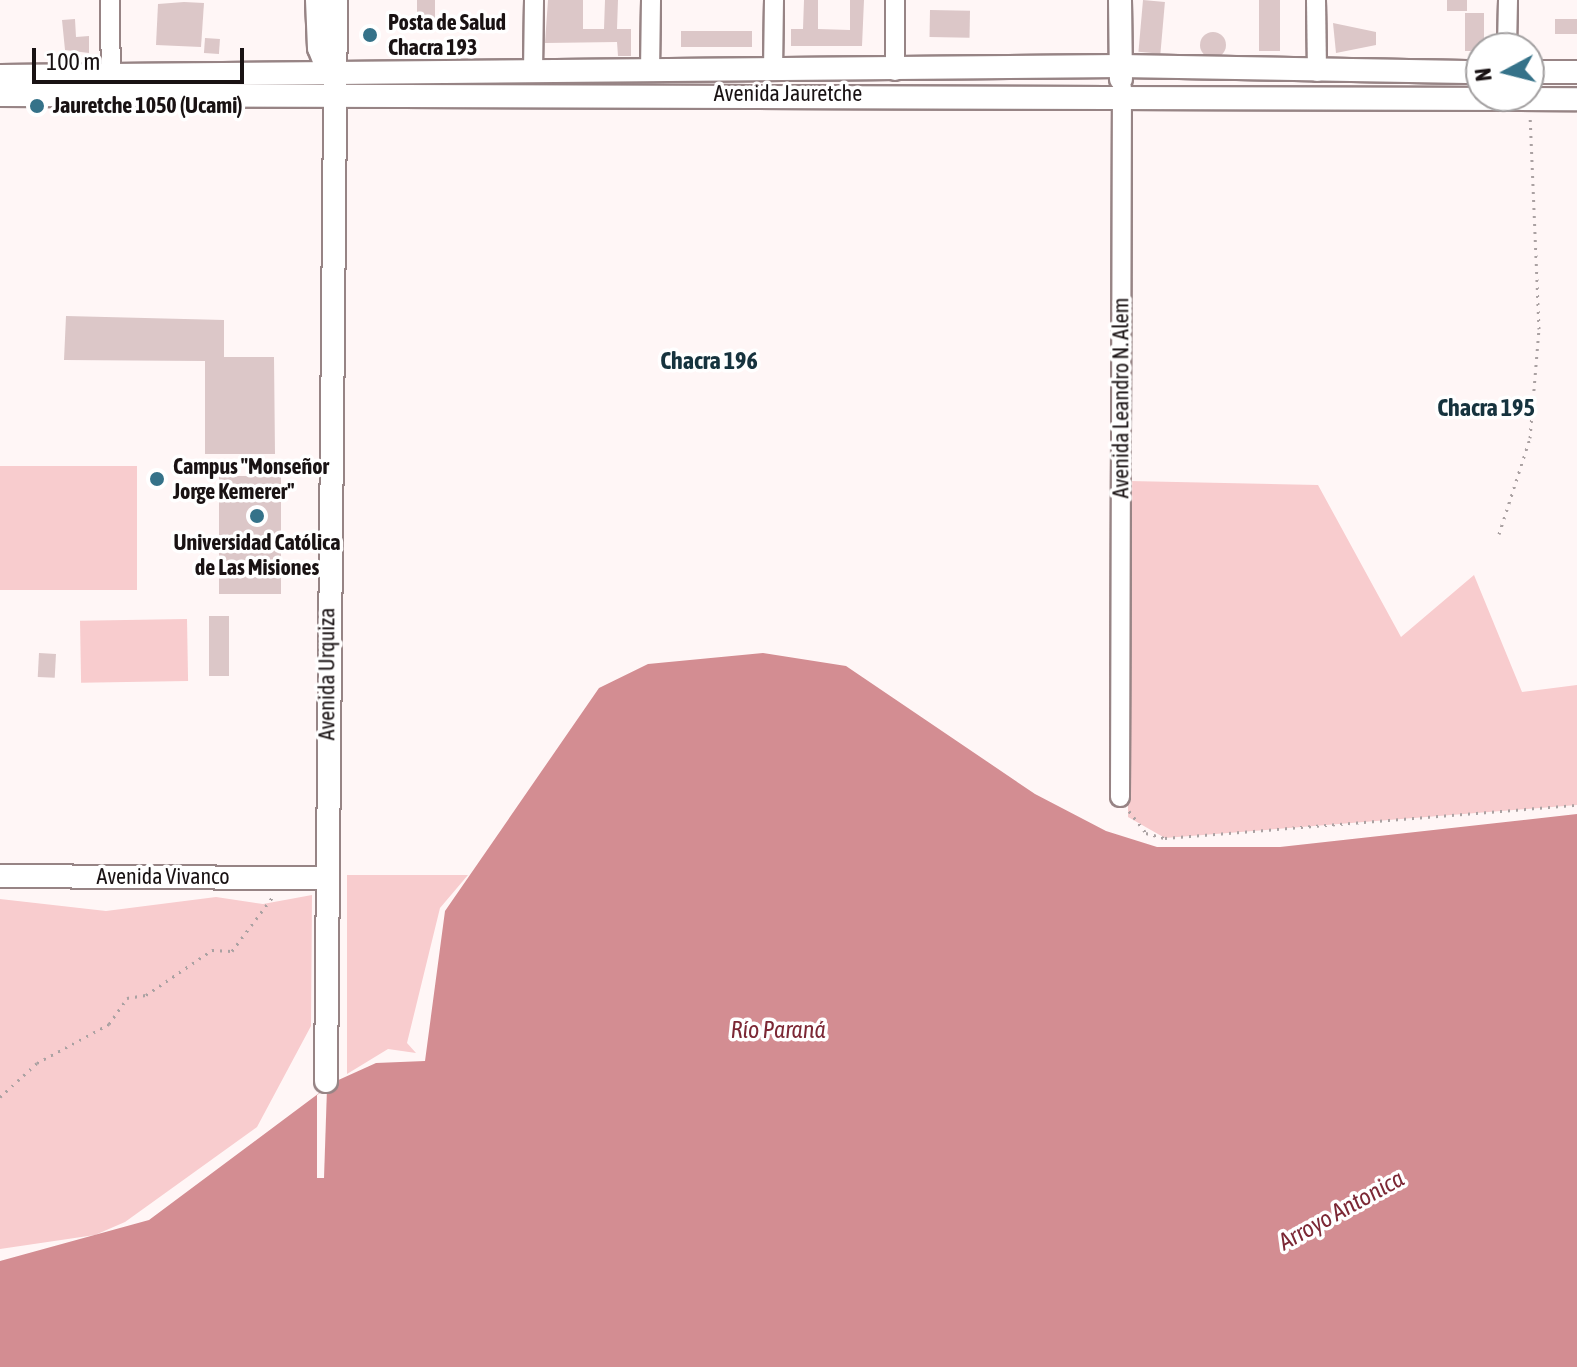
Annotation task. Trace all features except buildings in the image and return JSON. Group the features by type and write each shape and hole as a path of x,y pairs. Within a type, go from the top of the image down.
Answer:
{"main road":[{"name":"Avenida Urquiza","path":"317,0 319,48 330,75"},
{"name":"Avenida Urquiza","path":"326,1081 329,99 336,0"},
{"name":"Avenida Leandro N. Alem","path":"1120,0 1122,81"},
{"name":"Avenida Jauretche","path":"0,95 330,75 895,71 1465,96"},
{"name":"Avenida Jauretche","path":"0,76 329,99 1122,81 1317,72 1465,72"},
{"path":"1545,72 1577,72"},
{"name":"Avenida Jauretche","path":"1545,99 1577,99"},
{"name":"Avenida Vivanco","path":"0,876 327,878"}],"street":[{"path":"110,0 110,86"},
{"path":"533,72 534,0"},
{"path":"650,72 651,0"},
{"path":"773,71 774,0"},
{"path":"895,0 895,71"},
{"path":"1316,0 1317,72"},
{"path":"1507,32 1508,0"},
{"name":"Avenida Leandro N. Alem","path":"1120,788 1122,81"}],"path":[{"path":"1499,534 1530,438 1539,329 1529,112"},
{"path":"1120,788 1135,799 1129,811 1138,822 1165,838 1577,805"},
{"path":"0,1097 37,1063 109,1024 127,998 146,995 212,950 232,951 282,878"}],"shaded area":[{"path":"0,466 137,466 137,590 0,590"},
{"path":"1129,481 1318,485 1401,637 1474,575 1522,692 1577,685 1577,805 1165,838 1128,817"},
{"path":"187,619 188,681 81,683 80,621"},
{"path":"347,875 468,875 440,908 407,1043 416,1053 388,1049 347,1074"},
{"path":"312,895 311,1026 257,1127 125,1222 95,1235 0,1249 0,899 106,911 216,897 263,904"}],"water":[{"name":"Río Paraná","path":"763,653 846,666 1035,794 1106,831 1157,847 1280,847 1577,814 1577,1367 0,1367 0,1261 149,1220 334,1082 376,1063 425,1061 445,911 599,688 648,664"}],"pier":[{"path":"327,1088 324,1178 317,1178 317,1095"}],"place":[{"name":"Posta de Salud Chacra 193","path":"370,35"},
{"name":"Jauretche 1050 (Ucami)","path":"37,106"},
{"name":"Campus \"Monseñor Jorge Kemerer\"","path":"157,479"},
{"name":"Universidad Católica de Las Misiones","path":"257,516"}],"district":[{"name":"Chacra 196","path":"709,361"},
{"name":"Chacra 195","path":"1486,408"}],"water label":[{"name":"Arroyo Antonica","path":"1341,1210"}]}
